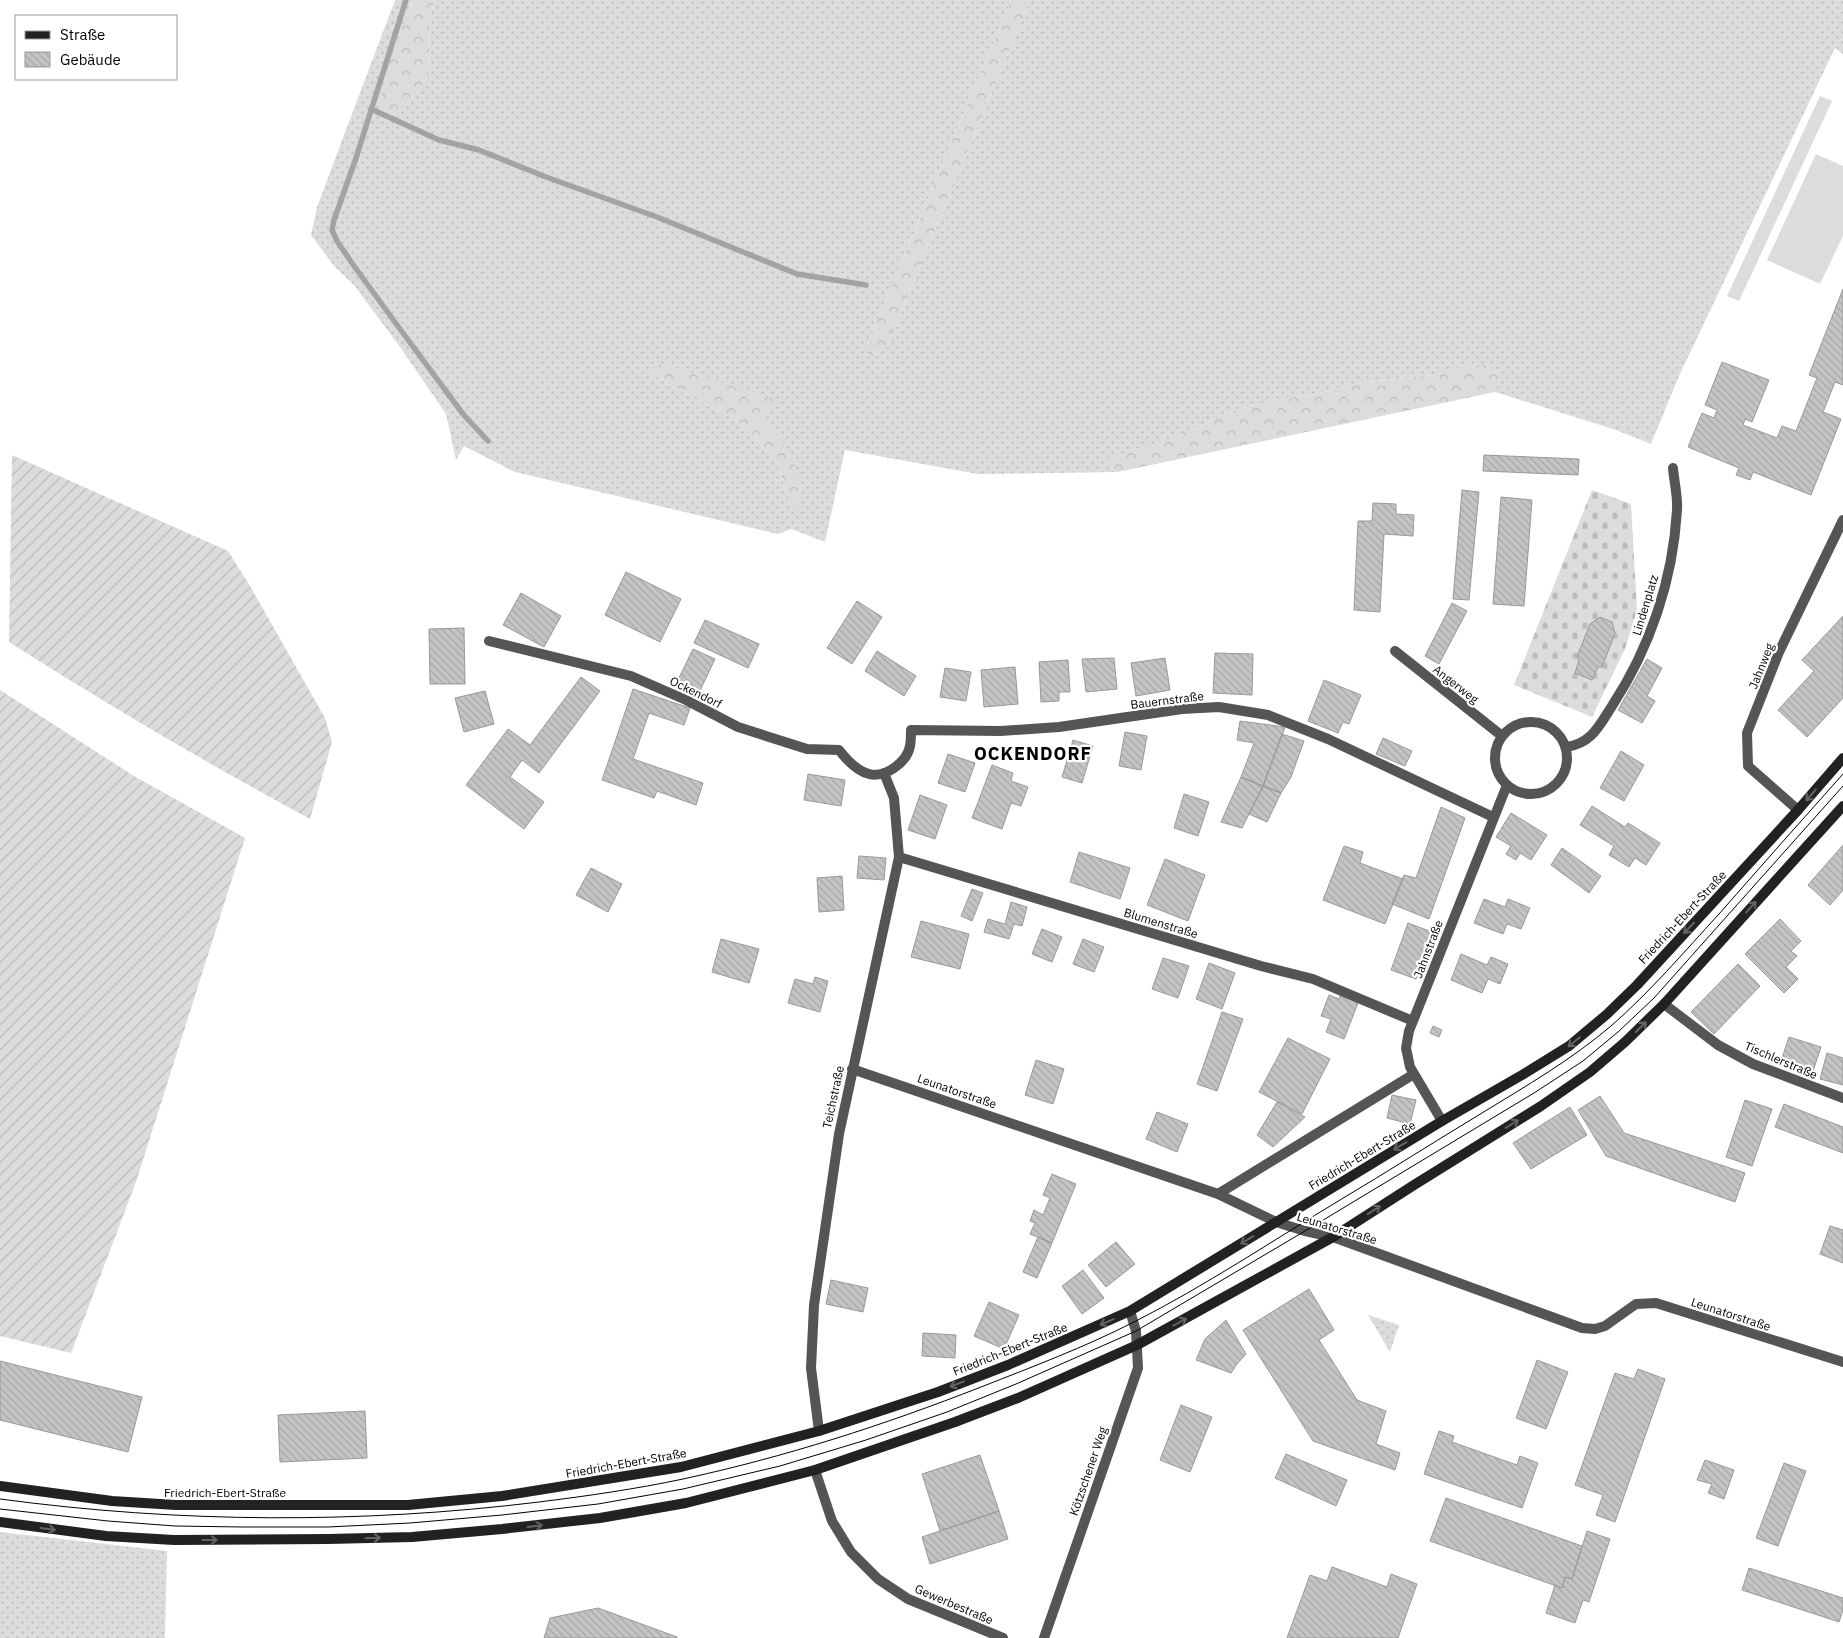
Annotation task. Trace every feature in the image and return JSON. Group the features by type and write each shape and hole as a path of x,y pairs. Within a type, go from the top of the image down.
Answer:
{"main road":[{"name":"Friedrich-Ebert-Straße","path":"0,1486 112,1501 176,1505 408,1504 502,1496 681,1467 819,1431 938,1392 999,1368 1130,1311 1569,1046 1606,1015 1637,985 1798,810 1843,758"},
{"path":"0,1522 106,1536 174,1540 412,1537 600,1518 686,1503 815,1470 1000,1405 1137,1345 1333,1237 1541,1106 1590,1072 1625,1042 1664,1004 1841,812"}],"street":[{"name":"Lindenplatz","path":"1566,747 1579,744 1592,734 1629,680 1652,630 1673,548 1677,508 1673,468"},
{"name":"Jahnweg","path":"1798,810 1748,766 1747,733 1780,652 1843,520"},
{"name":"Ockendorf","path":"489,642 631,676 686,700 738,727 807,749 839,750 850,763 869,774 884,773"},
{"name":"Angerweg","path":"1395,651 1502,736"},
{"name":"Bauernstraße","path":"884,773 899,764 910,748 912,730 1001,730 1059,727 1182,709 1217,707 1268,715 1328,739 1493,817"},
{"path":"1534,722 1549,726 1559,734 1566,747 1568,757 1565,772 1557,784 1545,792 1532,794 1518,792 1499,775 1495,756 1497,745 1502,736 1510,729 1522,723 1534,722"},
{"name":"Teichstraße","path":"819,1431 811,1368 814,1305 839,1134 899,857 894,798 884,773"},
{"name":"Jahnstraße","path":"1442,1121 1410,1068 1406,1048 1409,1031 1507,784"},
{"name":"Blumenstraße","path":"899,857 1251,963 1313,979 1413,1021"},
{"name":"Tischlerstraße","path":"1664,1004 1718,1045 1753,1064 1843,1098"},
{"name":"Leunatorstraße","path":"852,1069 1218,1194 1276,1222 1333,1237 1582,1328 1605,1326 1636,1304 1656,1303 1843,1362"},
{"path":"1218,1194 1414,1074"},
{"name":"Kötzschener Weg","path":"1044,1638 1138,1368 1136,1331 1130,1311"},
{"name":"Gewerbestraße","path":"815,1470 832,1521 852,1552 878,1578 908,1599 1003,1638"}],"green space":[{"path":"395,0 413,0 410,6 399,113 428,77 430,56 429,25 434,0 1011,0 867,345 887,347 1030,0 1843,0 1843,54 1835,48 1679,376 1651,444 1616,430 1495,392 1499,379 1494,364 1467,365 1433,375 1358,383 1312,395 1278,399 1229,412 1193,430 1109,466 1118,472 978,474 845,450 825,542 791,529 778,534 515,472 464,446 456,460 446,414 354,285 335,267 311,235 317,207","holes":["651,372 705,378 773,399 767,415 759,417 800,509 790,504 778,465 747,428 668,384"]},
{"path":"413,0 434,0 429,25 430,56 428,77 399,114 383,117 378,107 391,58"},
{"path":"1011,0 1030,0 887,347 876,357 868,356 867,345"},
{"path":"1820,96 1832,101 1739,301 1727,296"},
{"path":"1816,154 1843,166 1843,236 1820,284 1767,260"},
{"path":"663,364 774,399 774,408 767,415 759,418 780,437 794,464 802,493 800,509 794,510 790,504 778,465 747,428 668,384 651,372 653,366"},
{"path":"1494,364 1499,379 1495,392 1118,472 1109,466 1114,458 1193,430 1229,412 1278,399 1312,395 1358,383 1433,375 1467,365"},
{"path":"12,455 228,551 325,718 332,742 310,819 158,733 9,642"},
{"path":"1592,490 1631,504 1637,610 1625,649 1592,717 1514,685"},
{"path":"0,690 134,776 245,838 136,1182 71,1353 0,1336"},
{"path":"1368,1315 1399,1325 1390,1352"},
{"path":"0,1532 167,1551 165,1638 0,1638"}],"building":[{"path":"1843,289 1843,385 1835,382 1823,412 1841,419 1811,495 1753,472 1750,480 1736,475 1739,468 1688,447 1702,413 1714,418 1717,410 1705,405 1722,362 1769,380 1752,422 1745,419 1743,425 1777,438 1782,426 1796,431 1817,378 1809,375"},
{"path":"1484,455 1579,459 1578,475 1483,471"},
{"path":"1462,490 1479,492 1469,600 1453,599"},
{"path":"1501,497 1532,500 1524,606 1493,604"},
{"path":"1373,503 1396,504 1396,514 1414,515 1413,536 1384,534 1380,612 1354,610 1358,521 1372,521"},
{"path":"626,572 681,599 660,642 605,615"},
{"path":"521,593 561,616 544,647 503,625"},
{"path":"857,601 882,617 852,664 827,648"},
{"path":"1452,603 1467,611 1439,664 1425,656"},
{"path":"1843,616 1843,698 1807,737 1778,710 1814,671 1802,660"},
{"path":"1600,617 1612,622 1615,633 1602,667 1598,667 1592,680 1575,673 1579,660 1577,657 1590,624"},
{"path":"705,620 759,644 748,668 694,643"},
{"path":"464,628 465,684 430,684 429,629"},
{"path":"693,649 715,659 697,697 675,686"},
{"path":"877,651 916,676 904,696 865,671"},
{"path":"1215,653 1253,654 1252,695 1213,693"},
{"path":"1114,658 1117,689 1086,692 1082,659"},
{"path":"1165,658 1170,690 1136,696 1131,663"},
{"path":"1647,659 1662,668 1647,696 1655,701 1642,723 1618,710"},
{"path":"1068,660 1070,692 1059,692 1059,701 1041,702 1039,662"},
{"path":"1015,667 1018,704 984,707 981,670"},
{"path":"945,668 971,672 966,701 940,697"},
{"path":"581,677 600,691 539,773 522,760 510,777 544,802 524,829 466,785 508,729 530,745"},
{"path":"1324,680 1361,695 1349,724 1343,722 1338,733 1308,721"},
{"path":"633,689 690,708 684,725 649,713 633,759 703,783 696,805 657,791 654,798 602,780"},
{"path":"485,691 494,724 464,732 455,698"},
{"path":"1240,721 1285,727 1263,786 1241,777 1254,743 1237,740"},
{"path":"1125,732 1147,736 1141,770 1119,766"},
{"path":"1282,734 1304,741 1291,777 1281,793 1263,786"},
{"path":"1383,738 1412,751 1405,766 1376,754"},
{"path":"1073,740 1093,746 1082,783 1062,777"},
{"path":"1621,751 1644,765 1624,801 1600,788"},
{"path":"948,754 975,763 965,792 938,783"},
{"path":"992,765 1013,773 1011,781 1028,787 1021,806 1011,803 1002,829 972,818"},
{"path":"808,774 845,780 841,806 804,800"},
{"path":"1241,777 1263,786 1242,828 1221,822"},
{"path":"1263,786 1281,793 1267,822 1249,814"},
{"path":"1184,794 1209,802 1198,836 1174,828"},
{"path":"920,795 947,805 935,839 908,830"},
{"path":"1592,806 1625,827 1628,823 1660,843 1646,865 1635,858 1629,867 1609,855 1614,846 1580,825"},
{"path":"1441,807 1465,818 1429,919 1392,904 1404,875 1416,878"},
{"path":"1511,813 1547,835 1531,860 1520,853 1516,860 1506,854 1511,846 1496,837"},
{"path":"1843,845 1843,890 1830,905 1808,885"},
{"path":"1344,846 1363,852 1360,863 1403,879 1385,924 1323,900"},
{"path":"1562,848 1601,876 1589,893 1551,865"},
{"path":"1079,852 1130,868 1120,899 1070,882"},
{"path":"859,856 886,858 884,880 857,878"},
{"path":"1165,859 1205,875 1188,921 1147,905"},
{"path":"591,868 622,884 608,912 576,895"},
{"path":"842,876 844,910 819,912 817,878"},
{"path":"972,889 983,893 972,921 961,916"},
{"path":"1484,899 1505,907 1508,899 1530,908 1521,929 1507,924 1503,934 1474,923"},
{"path":"1011,902 1027,907 1022,926 1014,924 1009,939 984,932 988,919 1005,924"},
{"path":"1780,919 1801,941 1791,951 1797,956 1786,967 1798,979 1784,993 1745,954"},
{"path":"921,921 969,934 960,969 911,957"},
{"path":"1408,923 1432,932 1416,979 1391,970"},
{"path":"1042,929 1062,937 1052,962 1032,954"},
{"path":"721,939 759,949 749,983 712,972"},
{"path":"1083,939 1104,947 1094,972 1073,964"},
{"path":"1461,954 1487,965 1491,957 1508,964 1500,984 1488,979 1482,993 1451,980"},
{"path":"1163,958 1189,966 1178,998 1152,989"},
{"path":"1209,963 1235,973 1222,1009 1196,999"},
{"path":"1738,964 1760,986 1714,1034 1691,1012"},
{"path":"815,977 828,981 820,1012 788,1003 795,979 813,984"},
{"path":"1342,991 1360,998 1344,1039 1326,1032 1331,1019 1321,1016 1329,995 1339,999"},
{"path":"1222,1012 1243,1019 1217,1091 1197,1084"},
{"path":"1433,1026 1442,1030 1439,1037 1430,1033"},
{"path":"1789,1037 1821,1047 1812,1074 1780,1064"},
{"path":"1288,1038 1330,1059 1302,1114 1259,1092"},
{"path":"1827,1053 1843,1058 1843,1085 1820,1079"},
{"path":"1036,1060 1064,1069 1053,1104 1025,1095"},
{"path":"1392,1095 1416,1100 1410,1124 1387,1118"},
{"path":"1600,1096 1624,1133 1745,1173 1735,1202 1606,1156 1578,1110"},
{"path":"1745,1100 1772,1109 1752,1166 1726,1157"},
{"path":"1277,1102 1305,1117 1273,1147 1257,1135"},
{"path":"1784,1104 1843,1127 1843,1153 1775,1127"},
{"path":"1570,1107 1587,1135 1531,1169 1513,1143"},
{"path":"1157,1112 1188,1124 1177,1152 1146,1139"},
{"path":"1052,1174 1076,1184 1052,1243 1030,1234 1035,1223 1030,1221 1034,1210 1043,1215 1050,1198 1043,1195"},
{"path":"1830,1226 1843,1230 1843,1263 1820,1254"},
{"path":"1038,1237 1052,1243 1037,1278 1023,1272"},
{"path":"1116,1242 1135,1264 1106,1287 1088,1265"},
{"path":"1083,1270 1104,1298 1082,1314 1062,1286"},
{"path":"831,1280 868,1288 863,1312 826,1304"},
{"path":"1309,1289 1334,1330 1319,1340 1357,1400 1386,1411 1376,1444 1400,1453 1395,1470 1313,1441 1243,1330"},
{"path":"989,1302 1019,1315 1004,1349 974,1336"},
{"path":"1226,1320 1246,1354 1231,1373 1196,1360 1205,1339"},
{"path":"923,1333 956,1335 955,1358 922,1356"},
{"path":"1537,1360 1568,1372 1546,1429 1516,1418"},
{"path":"0,1361 142,1397 128,1452 0,1420"},
{"path":"1638,1369 1665,1379 1615,1522 1596,1515 1603,1495 1575,1485 1615,1373 1634,1379"},
{"path":"1181,1405 1212,1417 1190,1472 1160,1460"},
{"path":"365,1411 367,1458 280,1462 278,1415"},
{"path":"1439,1431 1454,1436 1452,1442 1517,1465 1520,1456 1538,1463 1522,1508 1424,1474"},
{"path":"1286,1454 1347,1480 1336,1506 1275,1478"},
{"path":"980,1455 999,1511 940,1531 922,1474"},
{"path":"1705,1460 1734,1470 1724,1499 1708,1493 1712,1484 1697,1480"},
{"path":"1784,1463 1806,1471 1778,1546 1756,1538"},
{"path":"1446,1498 1582,1546 1572,1579 1565,1577 1562,1588 1430,1541"},
{"path":"999,1511 1008,1539 930,1564 922,1537"},
{"path":"1587,1531 1610,1539 1589,1602 1583,1600 1575,1623 1546,1613 1555,1585 1562,1588 1565,1577 1572,1579"},
{"path":"1332,1567 1387,1587 1391,1574 1417,1584 1398,1638 1287,1638 1310,1575 1327,1581"},
{"path":"1749,1568 1843,1598 1843,1610 1839,1622 1742,1590"},
{"path":"598,1608 677,1638 544,1638 550,1618"}],"waterway":[{"path":"406,0 332,230 354,266 400,329 463,414 488,441"},
{"path":"371,109 439,140 479,150 546,177 657,217 797,274 866,285"}],"tram line":[{"path":"0,1499 135,1513 270,1518 404,1514 539,1502 665,1483 759,1461 871,1427 1020,1372 1115,1331 1187,1294 1515,1093 1580,1050 1611,1026 1653,986 1843,774"},
{"path":"0,1509 108,1521 175,1526 242,1527 328,1527 410,1523 502,1515 598,1504 683,1489 780,1466 866,1440 947,1412 1136,1331 1534,1093 1583,1061 1618,1032 1654,998 1843,786"}],"district":[{"name":"OCKENDORF","path":"1033,753"}]}
